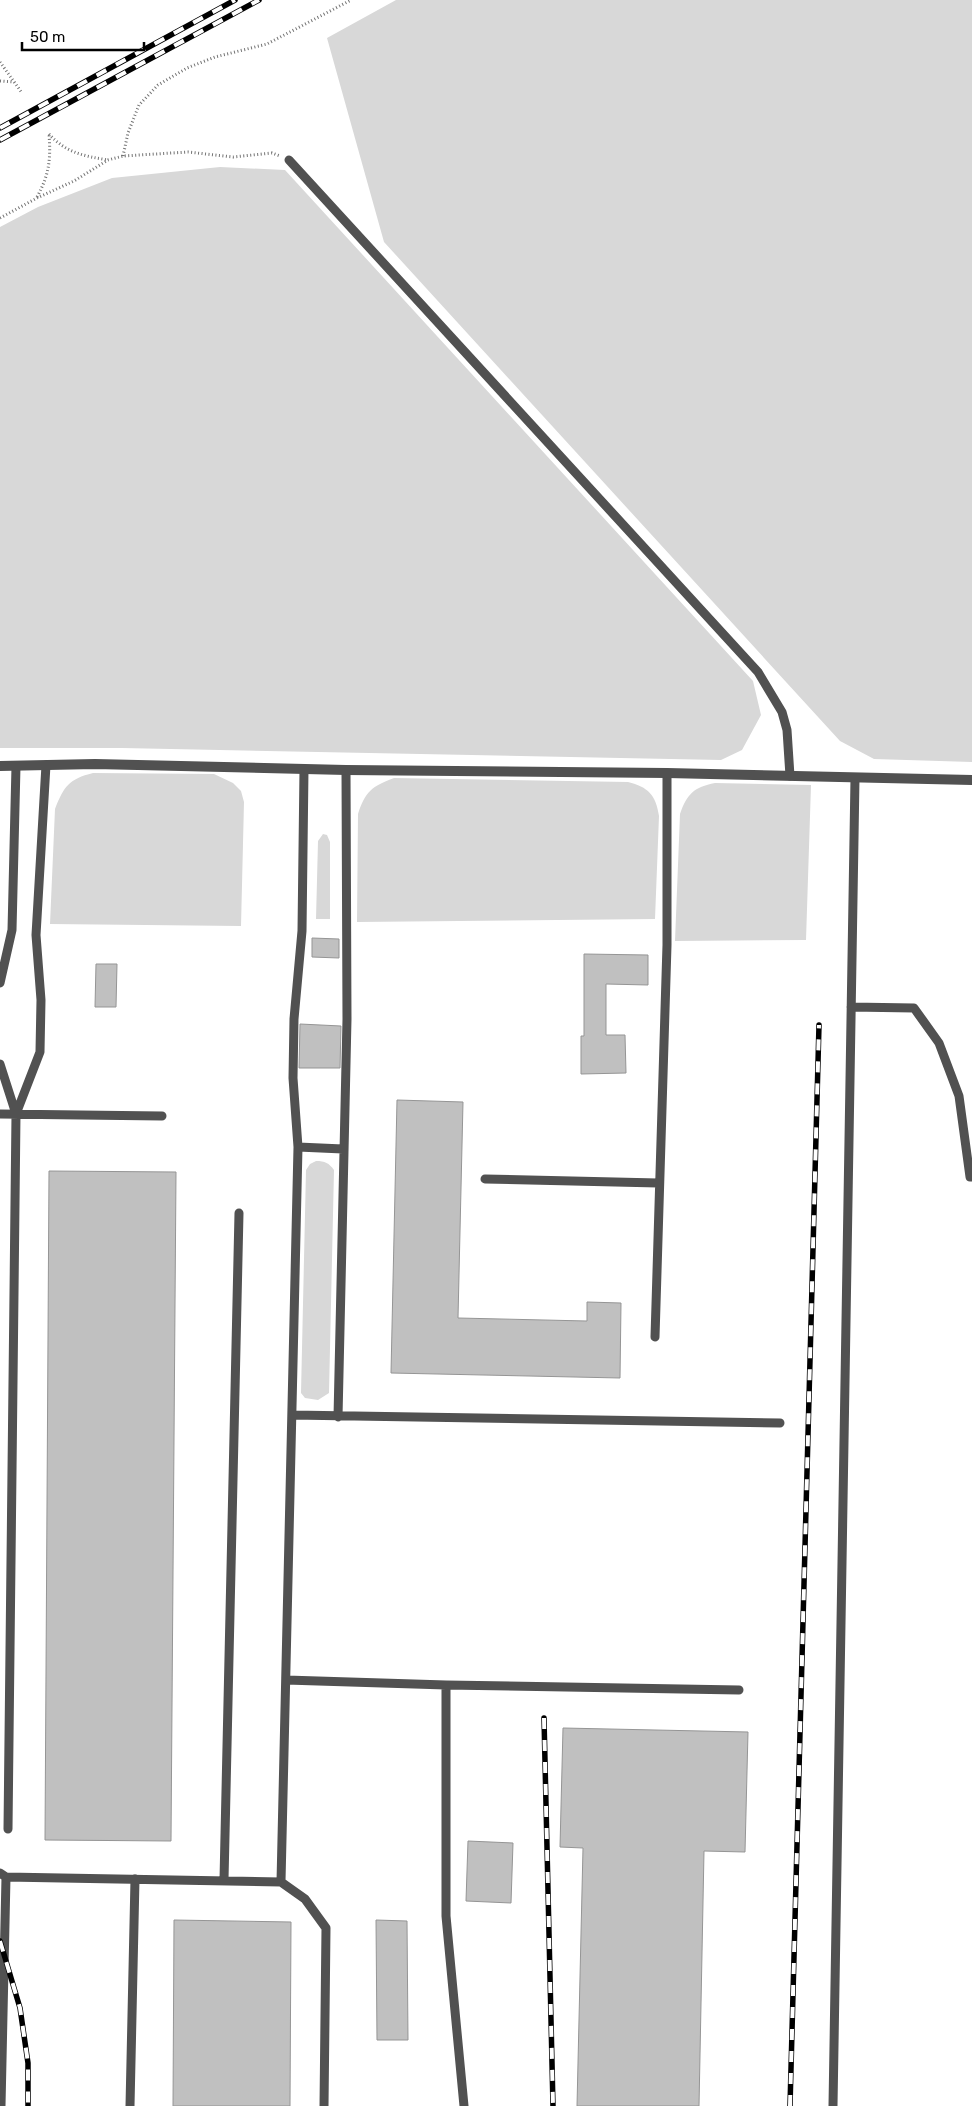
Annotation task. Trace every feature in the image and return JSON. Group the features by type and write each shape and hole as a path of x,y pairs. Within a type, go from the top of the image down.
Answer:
{"street":[{"path":"0,766 94,764 972,780"}],"lane":[{"path":"289,160 758,672 782,712 787,730 790,776"},
{"path":"16,1114 40,1052 41,1000 36,935 46,765"},
{"path":"0,983 12,930 16,766"},
{"path":"281,1882 298,1147 293,1078 294,1019 302,931 304,769"},
{"path":"338,1417 347,1019 346,770"},
{"path":"655,1337 666,945 667,773"},
{"path":"834,2106 855,778"},
{"path":"851,1007 914,1008 939,1043 959,1096 970,1177 972,1177"},
{"path":"0,1064 16,1114 8,1829"},
{"path":"0,1114 162,1116"},
{"path":"298,1147 343,1149"},
{"path":"485,1179 658,1183"},
{"path":"224,1880 238,1213"},
{"path":"292,1416 780,1423"},
{"path":"286,1680 739,1690"},
{"path":"446,1685 446,1916 464,2106"},
{"path":"1,2106 3,1875 281,1882 305,1899 326,1928 324,2106"},
{"path":"130,2106 135,1879"}],"path":[{"path":"124,156 128,133 139,105 158,85 187,68 215,57 267,44 351,0"},
{"path":"0,62 22,93"},
{"path":"0,81 15,82"},
{"path":"37,198 46,180 50,164 48,134 59,145 80,156 108,160"},
{"path":"0,218 74,181 108,160 124,156 188,152 233,157 272,153 289,160"}],"shaded area":[{"path":"396,0 972,0 972,762 874,759 840,741 384,242 327,38"},
{"path":"220,167 285,170 753,681 761,715 742,750 721,760 122,748 0,748 0,227 38,207 112,178"},
{"path":"93,773 214,774 233,783 241,791 244,802 241,926 50,924 55,809 68,785 78,778"},
{"path":"394,778 628,782 641,786 653,797 659,816 655,919 357,922 358,814 363,800 370,791"},
{"path":"715,783 811,785 806,940 675,941 680,814 685,801 692,792"},
{"path":"323,834 327,835 330,842 330,919 316,919 318,841"},
{"path":"316,1161 326,1163 334,1170 329,1393 318,1400 305,1398 301,1393 306,1170 310,1164"}],"building":[{"path":"312,938 339,939 339,958 312,957"},
{"path":"584,954 648,955 648,985 606,984 606,1035 625,1035 626,1073 581,1074 581,1036 584,1036"},
{"path":"96,964 117,964 116,1007 95,1007"},
{"path":"300,1024 341,1026 340,1068 299,1068"},
{"path":"397,1100 463,1102 458,1318 587,1321 587,1302 621,1303 620,1378 391,1373"},
{"path":"49,1171 176,1172 171,1841 45,1840"},
{"path":"563,1728 748,1732 745,1852 704,1851 699,2106 577,2106 583,1848 560,1847"},
{"path":"468,1841 513,1843 511,1903 466,1901"},
{"path":"174,1920 291,1922 290,2106 173,2106"},
{"path":"376,1920 407,1921 408,2040 377,2040"}],"railway":[{"path":"0,128 235,0"},
{"path":"0,140 259,0"},
{"path":"790,2106 819,1025"},
{"path":"544,1718 553,2106"},
{"path":"0,1941 20,2008 28,2063 28,2106"}]}
